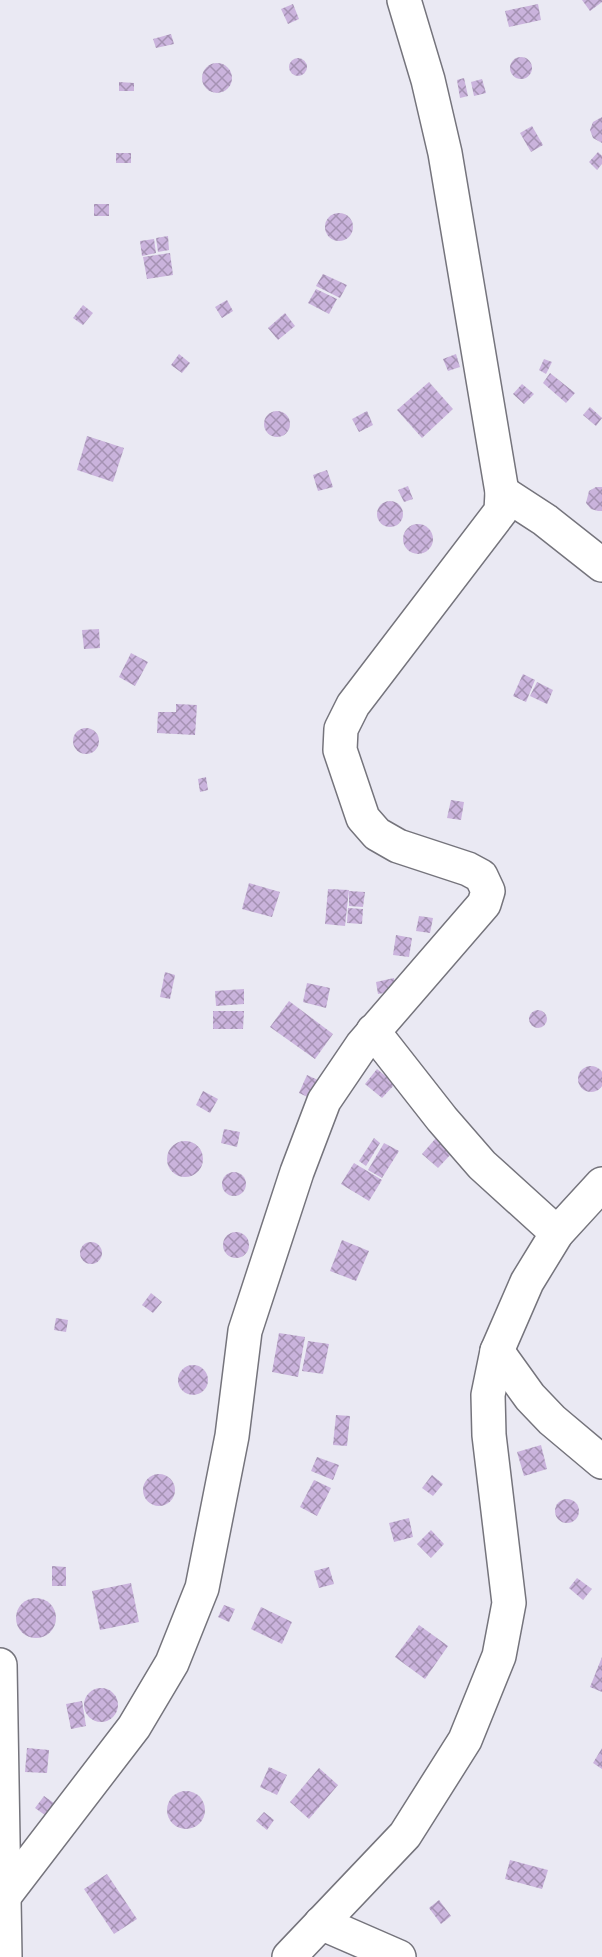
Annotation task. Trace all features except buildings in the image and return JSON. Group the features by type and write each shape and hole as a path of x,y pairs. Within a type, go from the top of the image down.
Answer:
{"street":[{"path":"6,1894 134,1727 172,1662 202,1588 232,1436 245,1331 297,1172 324,1101 362,1045 484,904 488,891 481,876 468,869 398,846 377,834 363,818 340,750 341,729 353,705 501,511 502,492 445,153 428,80 404,0"},
{"path":"502,492 545,520 602,564"},
{"path":"374,1031 442,1119 482,1165 558,1233"},
{"path":"289,1957 405,1835 465,1740 499,1656 509,1604 489,1435 488,1395 497,1351 527,1282 558,1233 602,1184"},
{"path":"497,1351 530,1397 552,1420 602,1462"},
{"path":"0,1665 6,1894 5,1957"},
{"path":"321,1923 399,1957"}]}
